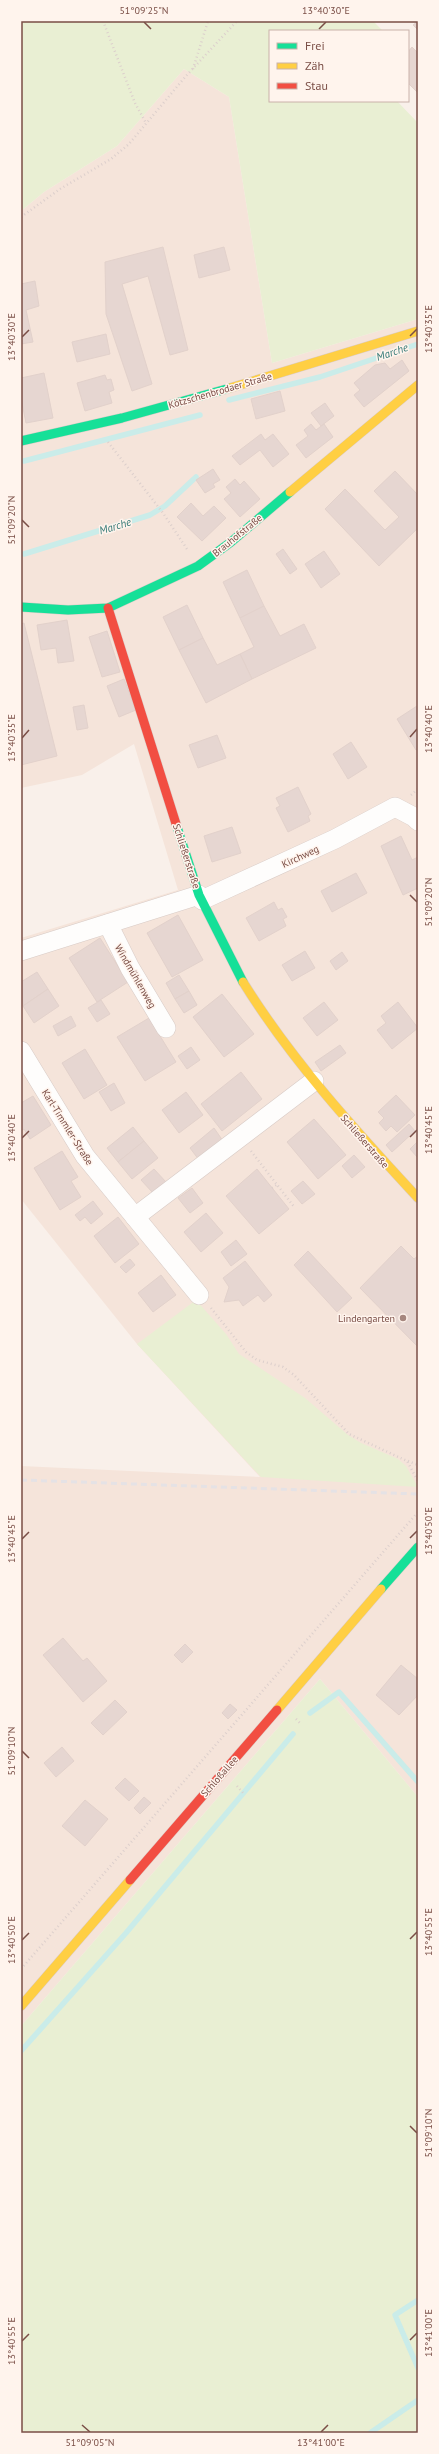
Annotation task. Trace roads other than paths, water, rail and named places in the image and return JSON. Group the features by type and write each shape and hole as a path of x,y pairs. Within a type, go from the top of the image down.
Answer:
{"street":[{"name":"Kötzschenbrodaer Straße","path":"21,441 104,423 418,331"},
{"name":"Brauhofstraße","path":"21,607 68,610 108,608 198,566 231,542 418,384"},
{"name":"Schließerstraße","path":"108,608 200,898 248,995 271,1028 314,1081 381,1160 418,1198"},
{"name":"Kirchweg","path":"200,898 335,839 395,807 414,817 418,822"},
{"path":"21,951 200,898"},
{"name":"Windmühlenweg","path":"108,924 127,962 166,1028"},
{"name":"Karl-Timmler-Straße","path":"21,1051 85,1156 199,1295"},
{"path":"135,1217 314,1081"},
{"name":"Schloßallee","path":"21,2006 418,1547"}],"waterway":[{"name":"Marche","path":"229,400 320,377 418,344"},
{"path":"24,461 200,415"},
{"name":"Marche","path":"24,554 150,515 165,506 196,477"},
{"path":"310,1713 339,1692 418,1782"},
{"path":"21,2051 126,1933 293,1734"},
{"path":"418,2300 395,2315 418,2368"},
{"path":"370,2433 418,2400"}],"railway":[{"path":"21,1480 418,1494"}],"place":[{"name":"Lindengarten","path":"403,1318"}]}
